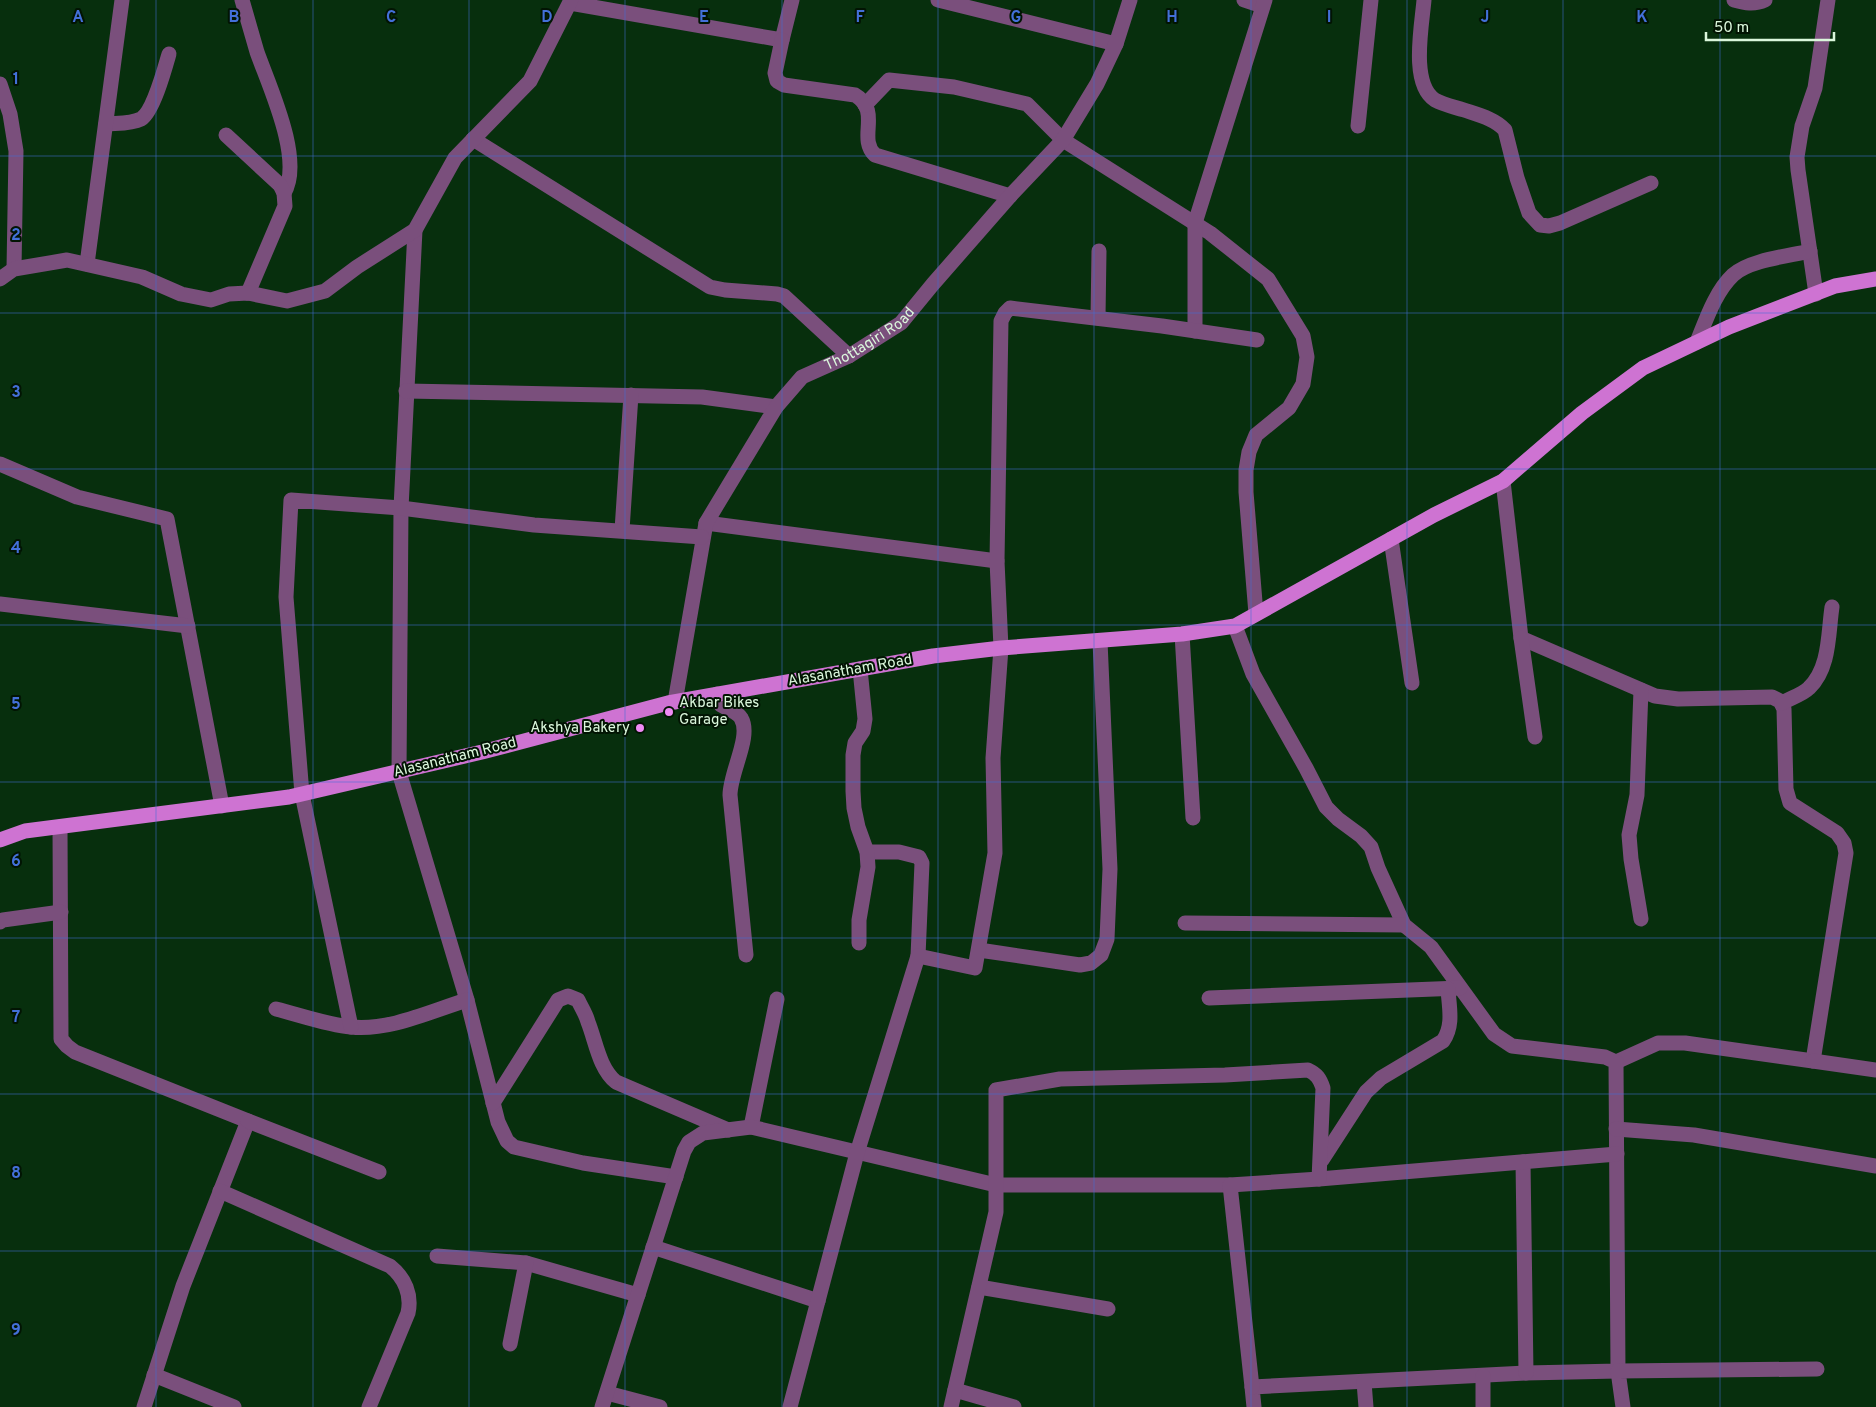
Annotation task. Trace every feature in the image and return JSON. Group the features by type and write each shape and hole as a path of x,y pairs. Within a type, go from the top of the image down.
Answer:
{"main road":[{"path":"1235,626 1434,515 1503,481 1582,413 1643,368 1730,327 1835,286 1876,279"},
{"name":"Alasanatham Road","path":"0,840 25,831 302,794 482,752 675,702 933,656 1001,648 1182,634 1235,626"}],"street":[{"path":"87,264 122,0"},
{"path":"242,0 257,51 285,131 290,170 289,185 284,193"},
{"path":"792,0 776,73 776,78 780,84 855,95 860,98 869,114 868,145 875,155 1010,196"},
{"path":"938,0 1116,44"},
{"name":"Thottagiri Road","path":"675,702 704,530 776,407 802,377 849,356 901,323 1010,196 1063,140 1098,84 1116,44 1130,0"},
{"path":"1195,331 1195,223 1264,3 1244,0"},
{"path":"1358,126 1371,0"},
{"path":"1424,0 1420,70 1426,91 1435,99 1487,117 1506,130 1517,178 1529,213 1540,225 1549,226 1560,223 1652,183"},
{"path":"1734,0 1759,3 1765,0"},
{"path":"1816,294 1798,170 1798,157 1802,126 1815,88 1828,0"},
{"path":"676,1176 583,1163 514,1147 507,1141 498,1122 467,1000 399,772 401,508 415,230 456,158 530,82 570,2 782,40"},
{"path":"106,124 141,119 147,114 162,79 169,54"},
{"path":"865,105 889,80 954,87 1027,104 1063,140 1210,233 1268,279 1303,336 1307,357 1303,384 1289,408 1256,436 1249,452 1246,470 1246,492 1256,614"},
{"path":"0,84 10,114 16,151 14,270"},
{"path":"226,135 280,185 284,193 285,206 248,293"},
{"path":"474,139 710,287 784,296 849,356"},
{"path":"0,279 14,270 67,260 142,277 181,294 212,300 229,294 248,293 287,301 325,291 357,267 415,230"},
{"path":"1098,318 1099,251"},
{"path":"1697,342 1713,304 1733,274 1750,265 1810,251"},
{"path":"918,956 975,968 995,853 993,758 1001,648 997,561 1001,321 1005,313 1010,308 1257,340"},
{"path":"406,391 702,397 776,407"},
{"path":"622,530 631,395"},
{"path":"0,464 77,497 167,519 222,806"},
{"path":"1503,481 1521,638 1535,737"},
{"path":"350,1027 302,794 286,597 291,500 401,508 534,525 622,530 704,530 997,561"},
{"path":"1391,539 1412,683"},
{"path":"0,604 188,626"},
{"path":"1782,703 1808,690 1818,678 1824,662 1832,607"},
{"path":"1235,626 1253,674 1326,807 1338,820 1361,836 1371,847 1378,868 1404,925 1431,947 1454,988 1494,1034 1512,1046 1605,1057 1616,1062 1658,1043 1685,1043 1876,1070"},
{"path":"1182,634 1193,818"},
{"path":"1521,638 1654,696 1678,699 1772,697 1782,703 1784,709 1786,789 1790,803 1838,833 1844,843 1846,852 1813,1061"},
{"path":"979,950 1080,965 1091,962 1100,955 1107,939 1110,869 1100,641"},
{"path":"859,943 859,920 868,867 867,852 858,826 853,791 855,743 863,731 865,719 860,669"},
{"path":"1641,690 1637,794 1629,835 1641,919"},
{"path":"717,694 721,705 738,714 744,727 744,738 733,771 730,794 746,955"},
{"path":"60,826 61,1039 67,1046 75,1052 379,1172"},
{"path":"790,1407 857,1153 918,956 922,863 919,857 899,852 867,852"},
{"path":"0,922 61,912"},
{"path":"1185,924 1404,925"},
{"path":"1209,998 1454,988"},
{"path":"1320,1163 1366,1092 1381,1078 1443,1040 1449,1032 1451,1023 1454,988"},
{"path":"493,1103 558,1000 568,996 578,1000 587,1019 603,1065 611,1078 616,1082 728,1130"},
{"path":"750,1127 777,999"},
{"path":"276,1009 350,1027 369,1027 391,1024 467,1000"},
{"path":"1616,1062 1618,1370 1623,1407"},
{"path":"951,1407 996,1212 996,1090 1060,1079 1225,1075 1308,1070 1314,1072 1319,1078 1323,1088 1319,1179"},
{"path":"144,1407 183,1286 248,1121"},
{"path":"660,1407 605,1400 676,1176 689,1142 703,1133 750,1127 996,1185 1230,1185 1616,1154"},
{"path":"1616,1129 1694,1135 1876,1166"},
{"path":"1523,1162 1526,1373"},
{"path":"1230,1185 1254,1407"},
{"path":"220,1191 390,1266 399,1273 409,1296 408,1313 369,1407"},
{"path":"653,1247 818,1301"},
{"path":"437,1256 526,1263 638,1295"},
{"path":"510,1344 526,1263"},
{"path":"979,1287 1108,1309"},
{"path":"1252,1388 1526,1373 1618,1370 1817,1369"},
{"path":"154,1375 234,1407"},
{"path":"1483,1376 1483,1407"},
{"path":"1364,1382 1366,1407"},
{"path":"954,1390 1014,1407"}],"place":[{"name":"Akbar Bikes Garage","path":"669,712"},
{"name":"Akshya Bakery","path":"640,728"}]}
